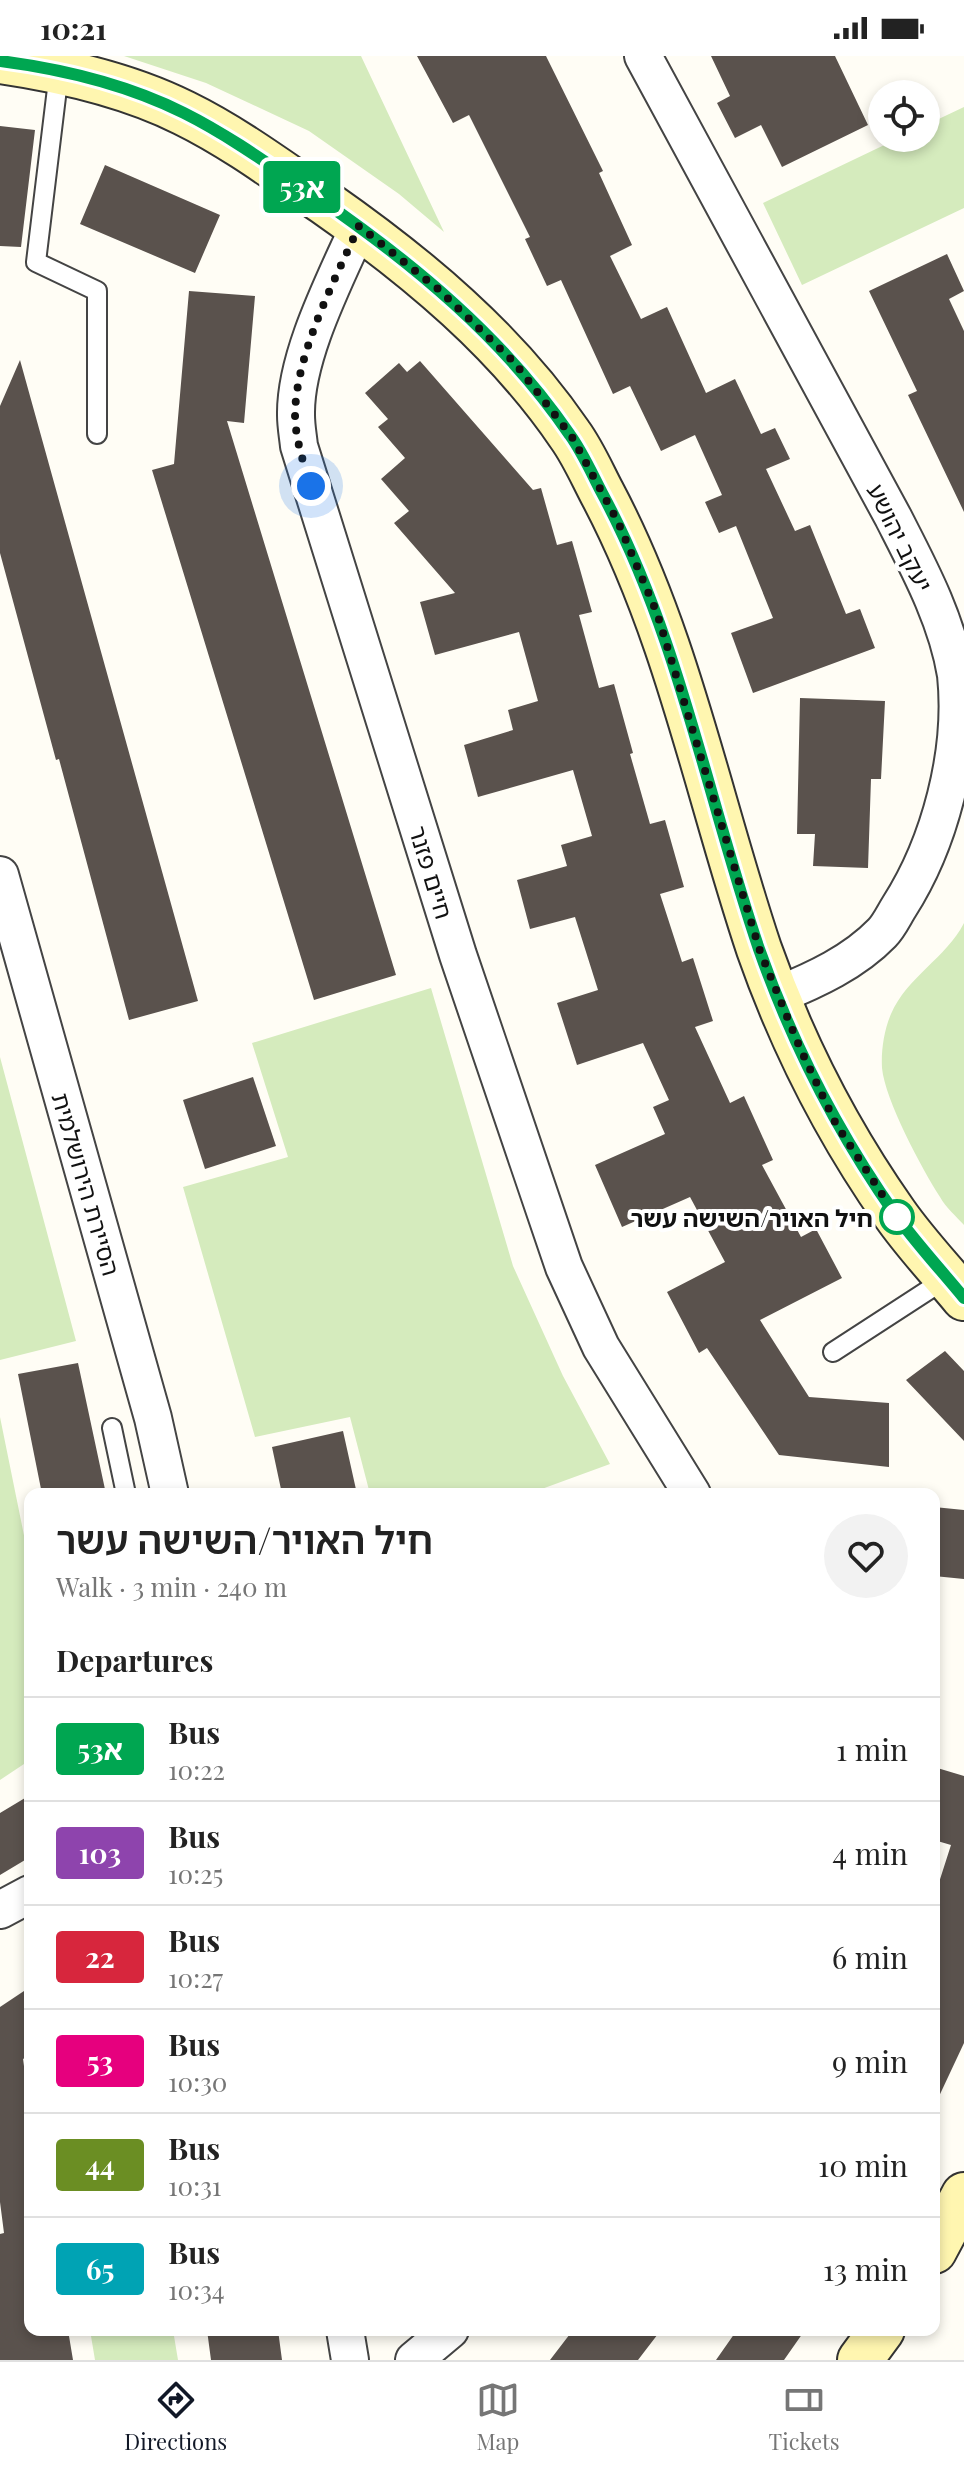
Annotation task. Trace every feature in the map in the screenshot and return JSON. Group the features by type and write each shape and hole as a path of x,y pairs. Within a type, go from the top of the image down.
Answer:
{"street":[{"name":"יעקב יהושע","path":"643,56 906,543 926,583 956,674 960,716 956,762 947,798 917,880 884,931 816,980 778,995"},
{"path":"0,61 89,78 183,112 267,163 359,226 438,289 514,362 579,449 618,522 657,613 760,951 836,1124 897,1217 956,1288"},
{"name":"חיים פזנר","path":"359,226 319,316 302,374 295,413 299,446 458,955 564,1267 601,1347 688,1488"},
{"name":"הסיירת הירושלמית","path":"0,875 149,1403 169,1488"},
{"path":"0,1910 24,1897"},
{"path":"940,2240 964,2195"},
{"path":"346,2336 350,2360"},
{"path":"414,2360 443,2336"},
{"path":"860,2360 878,2336"}],"lane":[{"path":"59,72 36,262 97,291 97,434"},
{"path":"833,1352 956,1288"},
{"path":"112,1428 125,1488"}],"green space":[{"path":"124,56 361,56 444,232 399,194 309,131 206,83"},
{"path":"964,107 964,208 802,285 763,203 870,152 940,152 940,118"},
{"path":"964,923 964,1225 942,1201 915,1152 890,1098 882,1061 886,1027 898,1001 947,947"},
{"path":"431,988 513,1266 563,1376 610,1464 544,1488 368,1488 350,1417 255,1437 183,1187 288,1157 252,1043"},
{"path":"0,1057 76,1341 0,1360"},
{"path":"0,1417 24,1535 24,1764 0,1780"},
{"path":"91,2336 174,2336 178,2360 95,2360"}],"building":[{"path":"417,56 546,56 603,171 599,173 632,245 610,256 641,319 667,307 706,393 735,379 761,434 775,428 790,459 766,469 795,531 810,525 846,614 860,609 875,648 753,693 731,633 773,618 736,526 719,533 705,502 722,495 695,435 661,451 630,386 613,394 561,280 547,286 525,239 530,237 469,115 453,123"},
{"path":"711,56 835,56 868,125 782,167 761,125 735,138 717,103 730,96"},
{"path":"0,126 35,130 21,247 0,246"},
{"path":"105,165 220,215 195,273 80,224"},
{"path":"947,254 964,291 949,299 964,331 964,512 908,395 917,391 869,291"},
{"path":"189,291 255,296 244,423 227,421 396,975 314,1000 152,470 174,464"},
{"path":"20,360 198,1001 129,1020 0,553 0,406"},
{"path":"420,361 533,490 541,488 557,545 572,541 592,612 579,615 599,688 614,684 650,824 665,820 684,887 660,894 682,962 693,958 713,1021 695,1027 730,1103 744,1096 773,1160 762,1165 801,1237 816,1229 842,1278 760,1320 809,1397 889,1403 889,1467 779,1455 707,1348 699,1353 667,1292 725,1262 690,1197 622,1227 595,1165 665,1134 653,1107 669,1100 643,1043 577,1065 557,1003 598,990 575,917 530,929 517,880 567,866 561,845 592,836 573,770 478,797 464,745 513,730 508,710 538,701 519,632 435,655 420,602 455,593 394,523 409,511 381,479 405,458 378,427 388,419 365,393 399,363 407,372"},
{"path":"800,698 885,701 881,779 871,779 868,868 813,866 815,834 797,834"},
{"path":"253,1077 276,1146 205,1169 183,1100"},
{"path":"945,1351 964,1371 964,1441 906,1380"},
{"path":"78,1363 105,1488 41,1488 18,1374"},
{"path":"343,1431 356,1488 281,1488 272,1447"},
{"path":"940,1508 964,1510 964,1579 940,1577"},
{"path":"940,1769 964,1776 964,2043 940,2094 940,1879 951,1845 940,1842"},
{"path":"24,1799 24,1861 0,1875 0,1813"},
{"path":"24,1991 24,2336 69,2336 73,2360 0,2360 0,2234 4,2233 0,2202 0,2007"},
{"path":"208,2336 279,2336 282,2360 211,2360"},
{"path":"568,2336 656,2336 638,2360 550,2360"},
{"path":"733,2336 801,2336 784,2360 716,2360"}],"bus line":[{"name":"53א","path":"0,61 89,78 183,112 267,163 359,226 438,289 514,362 572,437 618,522 657,613 760,951 836,1124 897,1217 964,1298"}],"place":[{"name":"חיל האויר/השישה עשר","path":"897,1217"}],"route":[{"path":"311,486 299,446 295,413 302,374 319,316 359,226 438,289 514,362 572,437 618,522 657,613 760,951 800,1048 836,1124 897,1217"}]}
